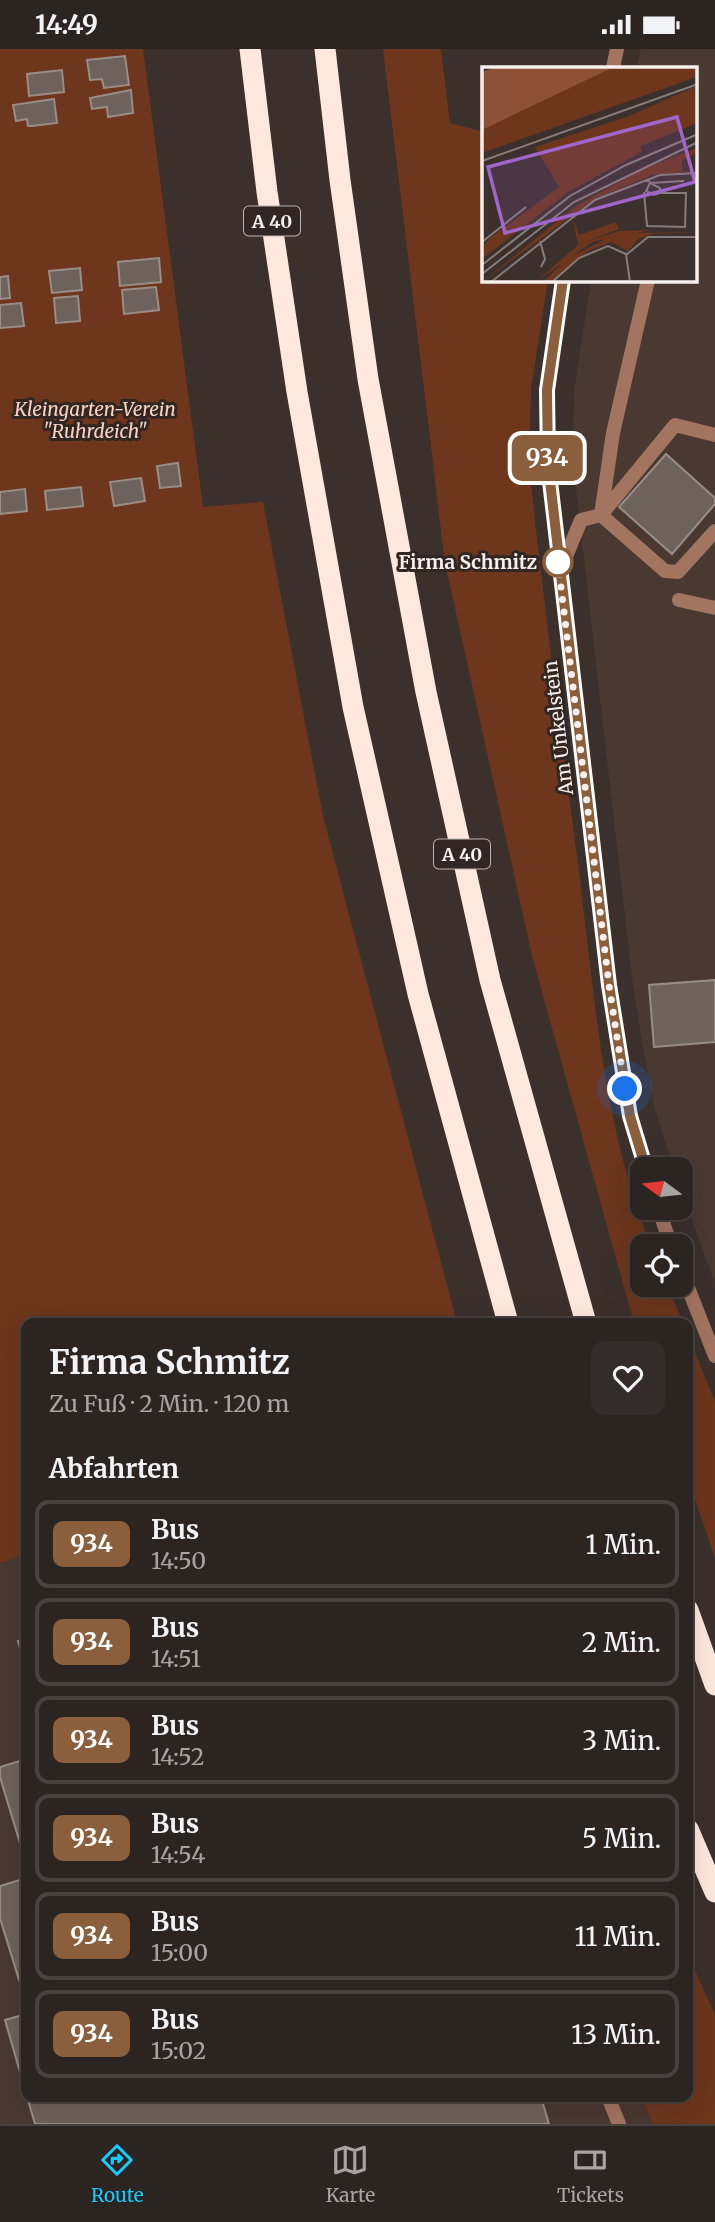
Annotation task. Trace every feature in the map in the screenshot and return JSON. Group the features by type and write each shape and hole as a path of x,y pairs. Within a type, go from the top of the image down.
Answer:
{"highway":[{"name":"A 40","path":"250,49 296,392 353,707 418,994 507,1318"},
{"name":"A 40","path":"325,49 368,379 426,692 490,980 585,1318"},
{"path":"693,1624 715,1685"},
{"path":"693,1841 715,1892"}],"street":[{"path":"613,67 617,49"},
{"name":"Am Unkelstein","path":"563,282 547,390 548,464 609,985 630,1116 642,1157"},
{"path":"601,515 613,433 648,282"},
{"path":"559,572 581,520 601,515 675,425 715,435"},
{"path":"601,515 665,571 678,572 715,531"},
{"path":"679,600 715,608"},
{"path":"692,1297 715,1356"},
{"path":"610,2102 619,2124"}],"shaded area":[{"path":"641,49 715,49 715,1284 692,1220 693,1157 670,1157 655,1109 643,1048 633,986 573,463 574,391 591,282 698,282 698,67 637,67"},
{"path":"21,1557 21,2102 643,2102 653,2124 0,2124 0,1563"}],"green space":[{"name":"Kleingarten-Verein \"Ruhrdeich\"","path":"0,49 143,49 203,507 263,502 323,816 456,1318 21,1318 21,1557 0,1563"},
{"path":"383,49 441,49 450,123 482,131 482,282 548,282 531,389 529,464 604,1065 630,1185 630,1220 642,1220 647,1234 630,1234 630,1297 672,1297 681,1318 633,1318 532,956 445,563"},
{"path":"693,1347 715,1402 715,1558 693,1494"},
{"path":"693,1966 715,2015 715,2124 653,2124 643,2102 693,2102"}],"building":[{"path":"125,56 129,85 104,88 102,79 90,80 87,60"},
{"path":"62,70 64,92 29,96 27,74"},
{"path":"131,90 133,113 108,117 107,107 92,109 90,98"},
{"path":"54,99 57,123 28,126 27,119 16,121 13,105"},
{"path":"159,258 161,282 120,286 118,262"},
{"path":"80,268 82,290 52,293 49,271"},
{"path":"8,276 10,298 0,299 0,277"},
{"path":"156,287 159,310 124,314 122,290"},
{"path":"78,296 80,321 56,323 54,298"},
{"path":"21,303 24,326 0,328 0,305"},
{"path":"666,454 715,498 715,504 672,554 619,507"},
{"path":"178,463 181,486 160,488 157,466"},
{"path":"141,478 145,501 114,506 110,482"},
{"path":"81,487 83,506 47,510 45,491"},
{"path":"25,489 27,511 0,514 0,492"},
{"path":"715,980 715,1042 654,1047 649,985"},
{"path":"21,1761 21,1846 0,1777 0,1767"},
{"path":"21,1880 19,1980 0,1918 0,1886"},
{"path":"21,2015 21,2076 5,2020"},
{"path":"28,2102 542,2102 549,2124 35,2124"}],"bus line":[{"name":"934","path":"562,282 558,298 547,390 548,464 609,985 630,1116 642,1157"}],"place":[{"name":"Firma Schmitz","path":"558,562"}],"route":[{"path":"558,562 609,985 625,1089"}]}
